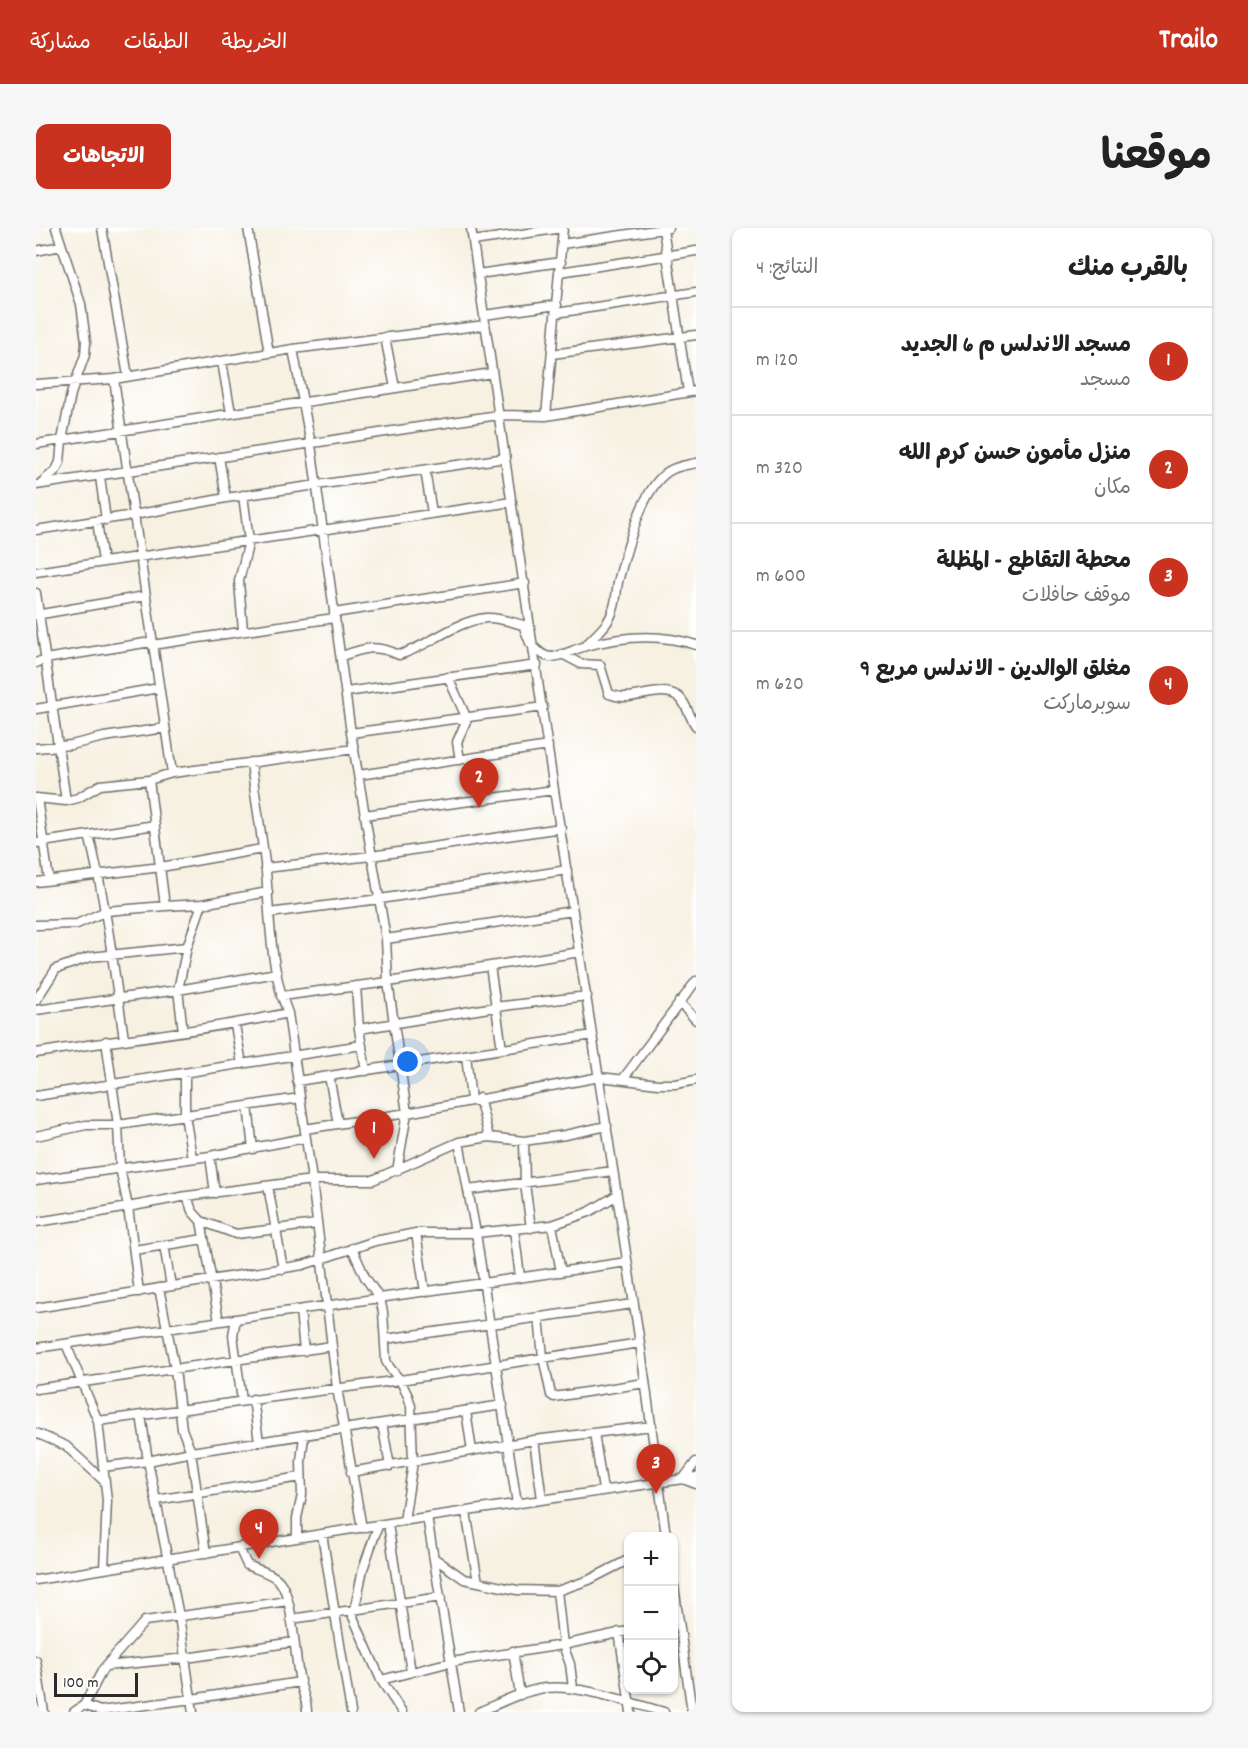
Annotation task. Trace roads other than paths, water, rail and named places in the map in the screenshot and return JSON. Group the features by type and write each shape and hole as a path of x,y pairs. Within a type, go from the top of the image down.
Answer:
{"street":[{"path":"37,486 56,470 60,462 62,440 75,381 85,355 85,323 78,290 56,228"},
{"path":"102,228 128,376"},
{"path":"248,228 269,353"},
{"path":"471,228 554,789 640,1343 665,1532"},
{"path":"473,241 563,228 546,416"},
{"path":"37,486 498,415 546,416 692,391 679,338 672,296 666,255 666,228 562,244"},
{"path":"36,251 62,246"},
{"path":"478,274 696,251"},
{"path":"484,315 556,309 696,292"},
{"path":"36,384 114,379 293,349 485,325"},
{"path":"552,354 696,335"},
{"path":"385,337 395,388"},
{"path":"293,349 311,445 351,733 386,939 388,982 407,1113 397,1171"},
{"path":"222,362 231,413"},
{"path":"36,444 492,373"},
{"path":"114,379 151,643 172,773"},
{"path":"219,457 226,498"},
{"path":"36,530 106,520 243,495 506,458"},
{"path":"585,646 602,628 614,610 619,580 629,546 639,515 650,493 659,479 670,470 696,463"},
{"path":"425,470 432,513"},
{"path":"100,477 106,520"},
{"path":"243,495 249,541 239,581 243,632"},
{"path":"36,572 512,501"},
{"path":"97,521 103,562"},
{"path":"36,663 45,659 151,643 243,632 525,583"},
{"path":"36,593 66,801"},
{"path":"38,614 145,596"},
{"path":"342,656 356,651 382,647 399,655 467,622 485,618 523,625 536,656"},
{"path":"346,692 448,678 536,656 547,657 617,640 656,637 679,639 696,645"},
{"path":"562,654 581,664 600,665 609,694 623,698 658,692 677,696 696,726"},
{"path":"448,678 467,719 457,742 460,760"},
{"path":"36,709 159,688"},
{"path":"351,733 543,707"},
{"path":"36,748 58,747 165,728"},
{"path":"358,776 549,746"},
{"path":"49,880 40,842 37,798 66,801 78,798 100,785 354,749"},
{"path":"250,762 266,868 277,972 281,996 288,1013 312,1180 337,1388 362,1528"},
{"path":"148,780 165,906"},
{"path":"364,815 554,789"},
{"path":"40,842 155,825"},
{"path":"266,868 371,856 561,828"},
{"path":"89,835 106,911 124,1039"},
{"path":"36,882 161,867 262,849"},
{"path":"269,913 380,899 567,870"},
{"path":"36,925 77,924 106,911 202,904 268,892"},
{"path":"183,1031 178,990 187,947 202,904"},
{"path":"386,939 573,911"},
{"path":"36,1000 56,969 90,957 187,947"},
{"path":"281,996 356,987 580,952"},
{"path":"490,966 502,1049"},
{"path":"36,1010 178,990 277,972"},
{"path":"623,1079 696,981"},
{"path":"356,987 359,1029 366,1071"},
{"path":"359,1029 495,1006 587,996"},
{"path":"679,1002 696,1020"},
{"path":"36,1053 106,1041 235,1025 288,1013"},
{"path":"235,1025 242,1064"},
{"path":"297,1081 593,1035"},
{"path":"106,1041 118,1125 120,1168 128,1207 139,1292"},
{"path":"36,1096 362,1045"},
{"path":"466,1055 475,1099 489,1137"},
{"path":"185,1073 185,1115 192,1158"},
{"path":"330,1076 338,1124"},
{"path":"36,1180 254,1149 338,1124 600,1077 658,1084 694,1082"},
{"path":"36,1136 87,1125 118,1125 300,1098"},
{"path":"248,1106 254,1149"},
{"path":"36,1222 187,1196 312,1180 373,1180 459,1142 489,1137 524,1141 607,1126"},
{"path":"524,1141 525,1184 531,1227"},
{"path":"459,1142 476,1233 517,1504"},
{"path":"210,1156 215,1193"},
{"path":"468,1190 613,1171"},
{"path":"268,1186 283,1269"},
{"path":"36,1308 283,1269 303,1265 375,1241 416,1233 476,1233 552,1225 589,1212 617,1195"},
{"path":"187,1196 192,1211 201,1221 236,1234 317,1224"},
{"path":"201,1221 219,1322"},
{"path":"552,1225 561,1272"},
{"path":"514,1229 520,1277"},
{"path":"416,1233 425,1292"},
{"path":"134,1250 204,1239"},
{"path":"164,1245 171,1286"},
{"path":"352,1248 365,1277 380,1299 386,1361 408,1396 413,1462 404,1521"},
{"path":"36,1348 627,1262"},
{"path":"159,1288 175,1369 182,1429 191,1452 206,1553"},
{"path":"385,1339 633,1304"},
{"path":"300,1310 304,1351"},
{"path":"539,1317 543,1357 551,1395 555,1398 645,1383"},
{"path":"236,1319 233,1335 242,1401"},
{"path":"98,1421 400,1380 640,1343"},
{"path":"66,1344 98,1421 107,1517 104,1569"},
{"path":"36,1389 332,1346"},
{"path":"253,1400 259,1442"},
{"path":"103,1467 503,1405"},
{"path":"466,1410 472,1451"},
{"path":"141,1415 179,1616 193,1712"},
{"path":"382,1424 390,1466"},
{"path":"351,1472 534,1440 652,1426"},
{"path":"36,1433 66,1446 105,1481"},
{"path":"594,1433 603,1490"},
{"path":"297,1538 304,1436"},
{"path":"534,1440 542,1499"},
{"path":"683,1479 696,1462"},
{"path":"156,1500 301,1477"},
{"path":"36,1581 427,1517 696,1477"},
{"path":"683,1479 696,1484"},
{"path":"466,1512 478,1582"},
{"path":"427,1517 459,1712"},
{"path":"388,1524 411,1672"},
{"path":"378,1526 363,1569 354,1609 355,1625 381,1680 402,1712"},
{"path":"322,1534 351,1712"},
{"path":"239,1548 247,1565 278,1579 282,1584 288,1601 300,1682 306,1697 307,1712"},
{"path":"434,1558 464,1579 517,1590 557,1591 589,1580 624,1562"},
{"path":"557,1591 563,1645 570,1664 573,1688"},
{"path":"291,1619 441,1597"},
{"path":"74,1712 84,1705 106,1666 145,1621 288,1601"},
{"path":"381,1680 452,1662 563,1645 624,1631"},
{"path":"678,1631 693,1710"},
{"path":"625,1640 630,1708"},
{"path":"106,1666 186,1658 294,1642"},
{"path":"513,1651 519,1695"},
{"path":"36,1661 44,1712"},
{"path":"84,1705 100,1711 119,1710 300,1682"},
{"path":"479,1712 519,1695 558,1687 573,1688 630,1708 664,1712"}],"place":[{"name":"منزل مأمون حسن كرم الله","path":"479,808"},
{"name":"مسجد الاندلس م 6 الجديد","path":"374,1159"},
{"name":"محطة التقاطع - المظلة","path":"656,1494"},
{"name":"مغلق الوالدين - الاندلس مربع 9","path":"259,1559"}]}
